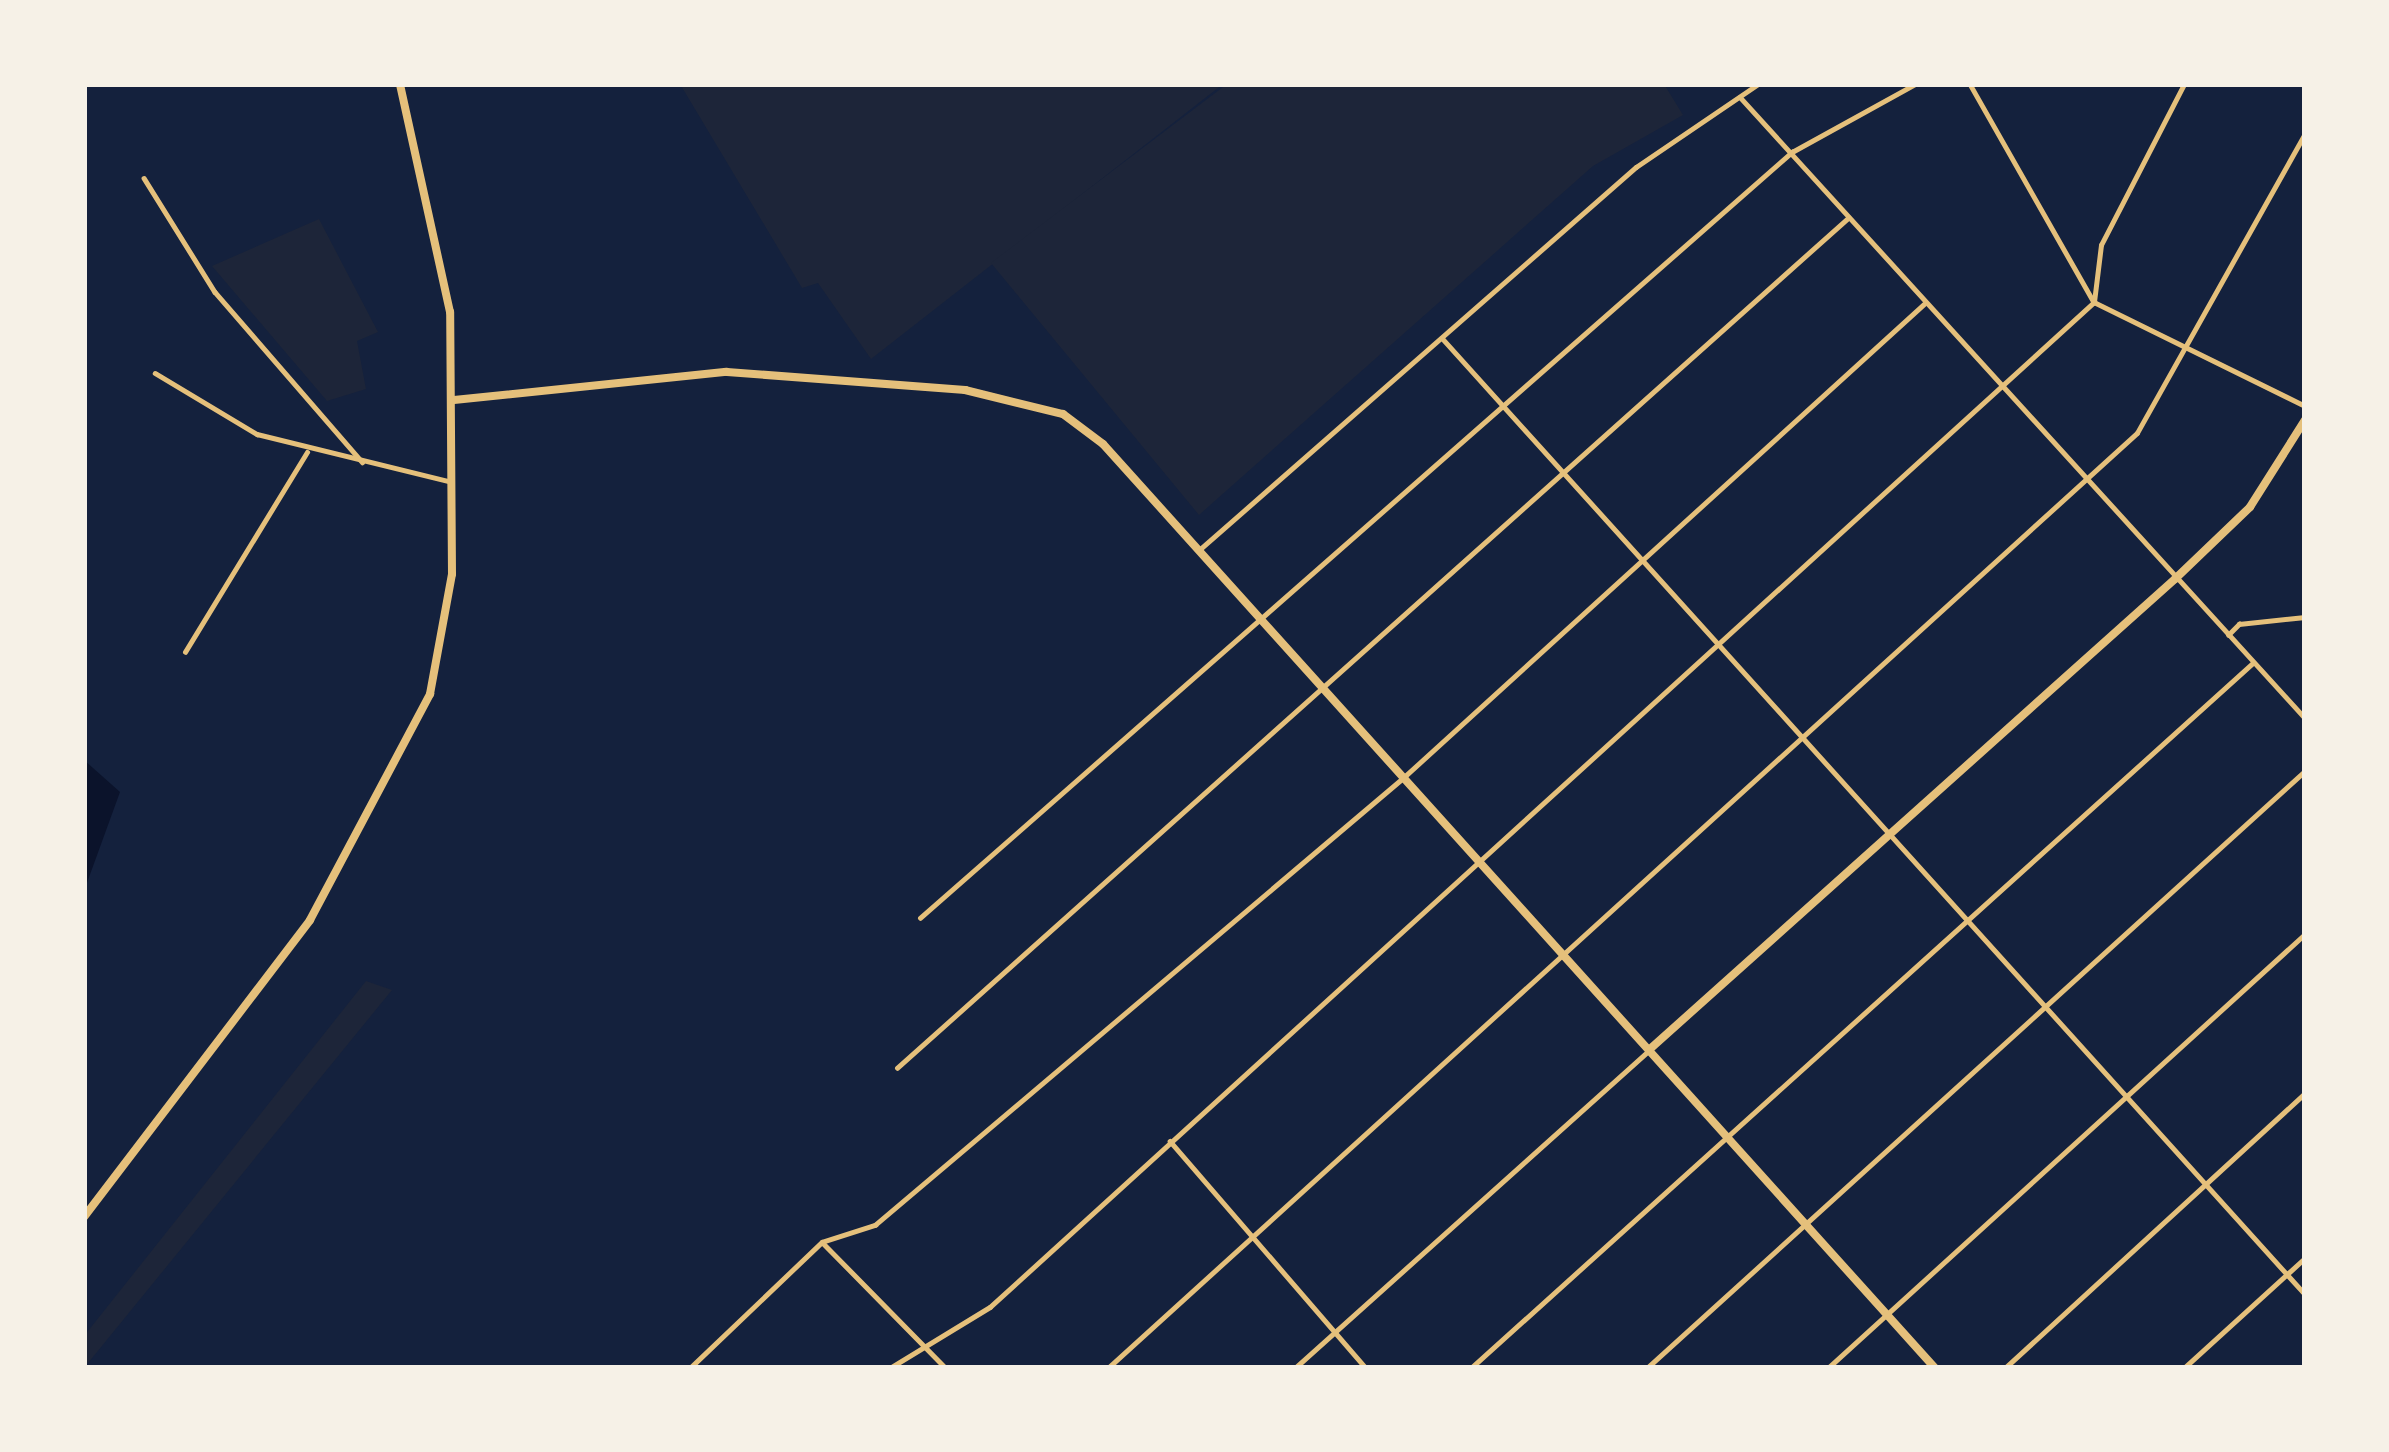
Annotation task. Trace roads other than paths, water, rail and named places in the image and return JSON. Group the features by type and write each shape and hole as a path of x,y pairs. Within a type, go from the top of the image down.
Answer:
{"main road":[{"path":"84,1217 224,1042 385,794 430,694 452,574 454,400 438,224 400,84"},
{"path":"454,400 727,372 1020,400 1103,444 1196,553 1650,1049 1934,1368"},
{"path":"1650,1049 2250,507 2305,420"}],"street":[{"path":"1196,553 1636,166 1758,84"},
{"path":"920,918 1265,625 1792,152 1916,84"},
{"path":"1970,84 2094,302 2194,342 2305,406"},
{"path":"890,1368 990,1307 2094,302 2101,245 2184,84"},
{"path":"1740,97 2305,718"},
{"path":"1108,1368 1806,743 2137,434 2194,342 2305,134"},
{"path":"144,178 215,292 362,462"},
{"path":"896,1068 1324,691 1847,218"},
{"path":"689,1368 822,1242 875,1225 1403,778 1924,304"},
{"path":"1442,338 1890,836 2127,1090 2305,1294"},
{"path":"155,373 202,411 307,452 454,482"},
{"path":"185,652 307,452"},
{"path":"2228,635 2239,624 2305,617"},
{"path":"1471,1368 2254,663"},
{"path":"1646,1368 2305,771"},
{"path":"1828,1368 2127,1090 2305,934"},
{"path":"1295,1368 1650,1049"},
{"path":"2005,1368 2305,1093"},
{"path":"1169,1140 1366,1368"},
{"path":"822,1242 946,1368"},
{"path":"2184,1368 2305,1258"}]}
